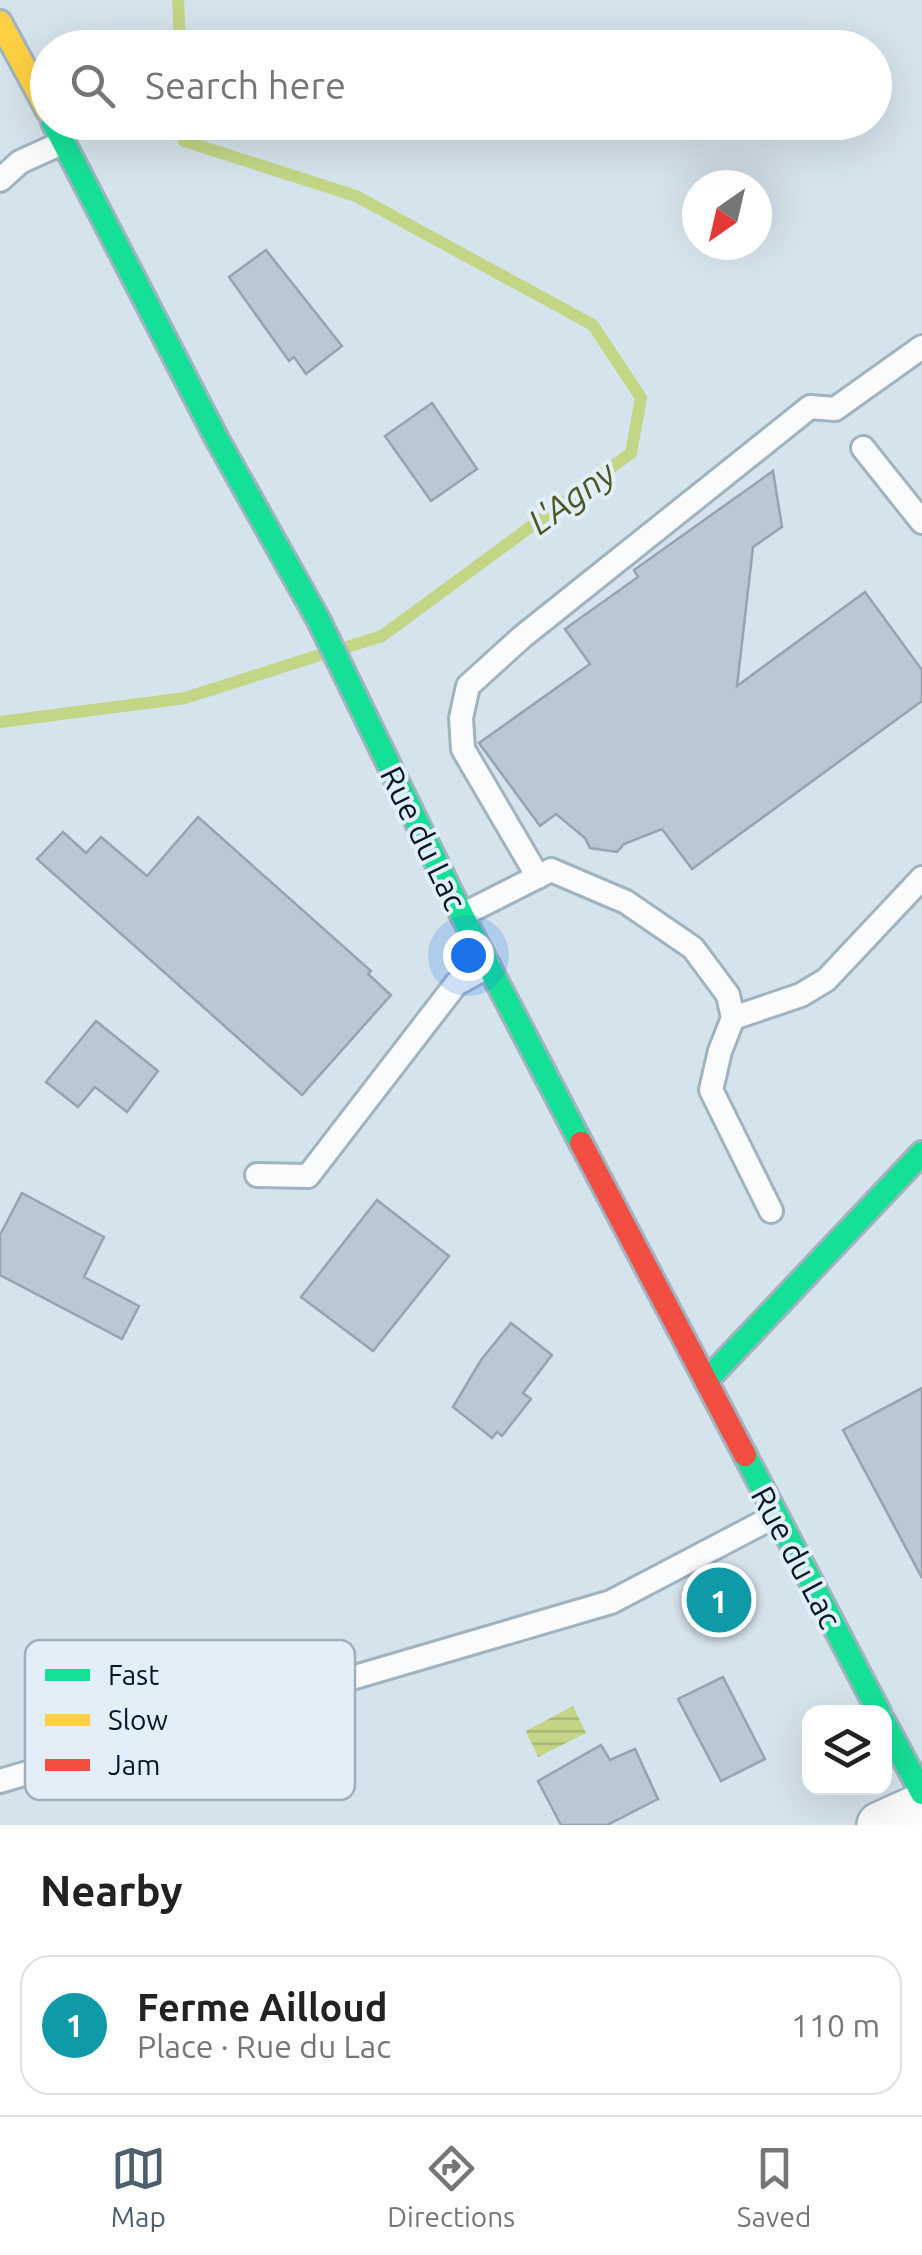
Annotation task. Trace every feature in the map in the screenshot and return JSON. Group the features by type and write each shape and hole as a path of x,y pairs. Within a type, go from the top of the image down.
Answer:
{"street":[{"path":"0,22 30,78"},
{"name":"Rue du Lac","path":"63,140 217,440 318,618 462,915 875,1705"},
{"path":"706,1381 922,1152"},
{"path":"892,1737 922,1793"},
{"path":"880,1825 922,1806"}],"lane":[{"path":"0,180 49,140"},
{"path":"538,877 463,749 462,718 468,686 522,637 810,407 835,410 922,347"},
{"path":"863,448 922,522"},
{"path":"462,915 551,870 626,902 694,948 728,995 733,1018 711,1090 770,1212"},
{"path":"733,1018 800,996 826,980 922,878"},
{"path":"257,1175 308,1176 456,984 489,966"},
{"path":"355,1677 611,1602 775,1516"},
{"path":"0,1781 25,1774"}],"shaded area":[{"path":"573,1706 586,1733 538,1757 526,1731"}],"building":[{"path":"266,250 342,346 306,374 294,357 289,361 229,277"},
{"path":"432,403 477,469 431,501 385,436"},
{"path":"773,471 782,527 753,547 737,686 865,592 922,670 922,701 692,869 662,829 624,844 617,852 590,848 585,838 556,814 540,826 479,743 590,664 565,629 638,577 634,570"},
{"path":"198,817 371,971 368,974 391,995 302,1095 37,859 63,832 86,853 101,837 147,876"},
{"path":"96,1021 158,1071 127,1112 95,1087 78,1107 46,1082"},
{"path":"22,1193 104,1237 84,1277 139,1306 122,1339 0,1275 0,1235"},
{"path":"377,1200 449,1256 373,1351 301,1297"},
{"path":"511,1323 552,1355 523,1393 531,1399 502,1436 497,1432 492,1438 453,1407 481,1360"},
{"path":"922,1388 922,1578 843,1430"},
{"path":"723,1677 765,1759 721,1781 678,1699"},
{"path":"601,1745 610,1760 635,1749 658,1799 607,1825 561,1825 538,1781"}],"waterway":[{"name":"L'Agny","path":"178,0 179,30"},
{"name":"L'Agny","path":"184,140 356,196 593,325 641,398 631,453 382,636 347,647"},
{"name":"L'Agny","path":"0,722 185,698 323,654"}],"traffic: fast":[{"path":"62,140 217,439 318,619 462,915 581,1143"},
{"path":"706,1381 922,1153"},
{"path":"745,1455 875,1705"},
{"path":"892,1737 922,1793"}],"traffic: slow":[{"path":"0,22 30,78"}],"traffic: jam":[{"path":"581,1143 745,1455"}],"place":[{"name":"Ferme Ailloud","path":"719,1600"}]}
